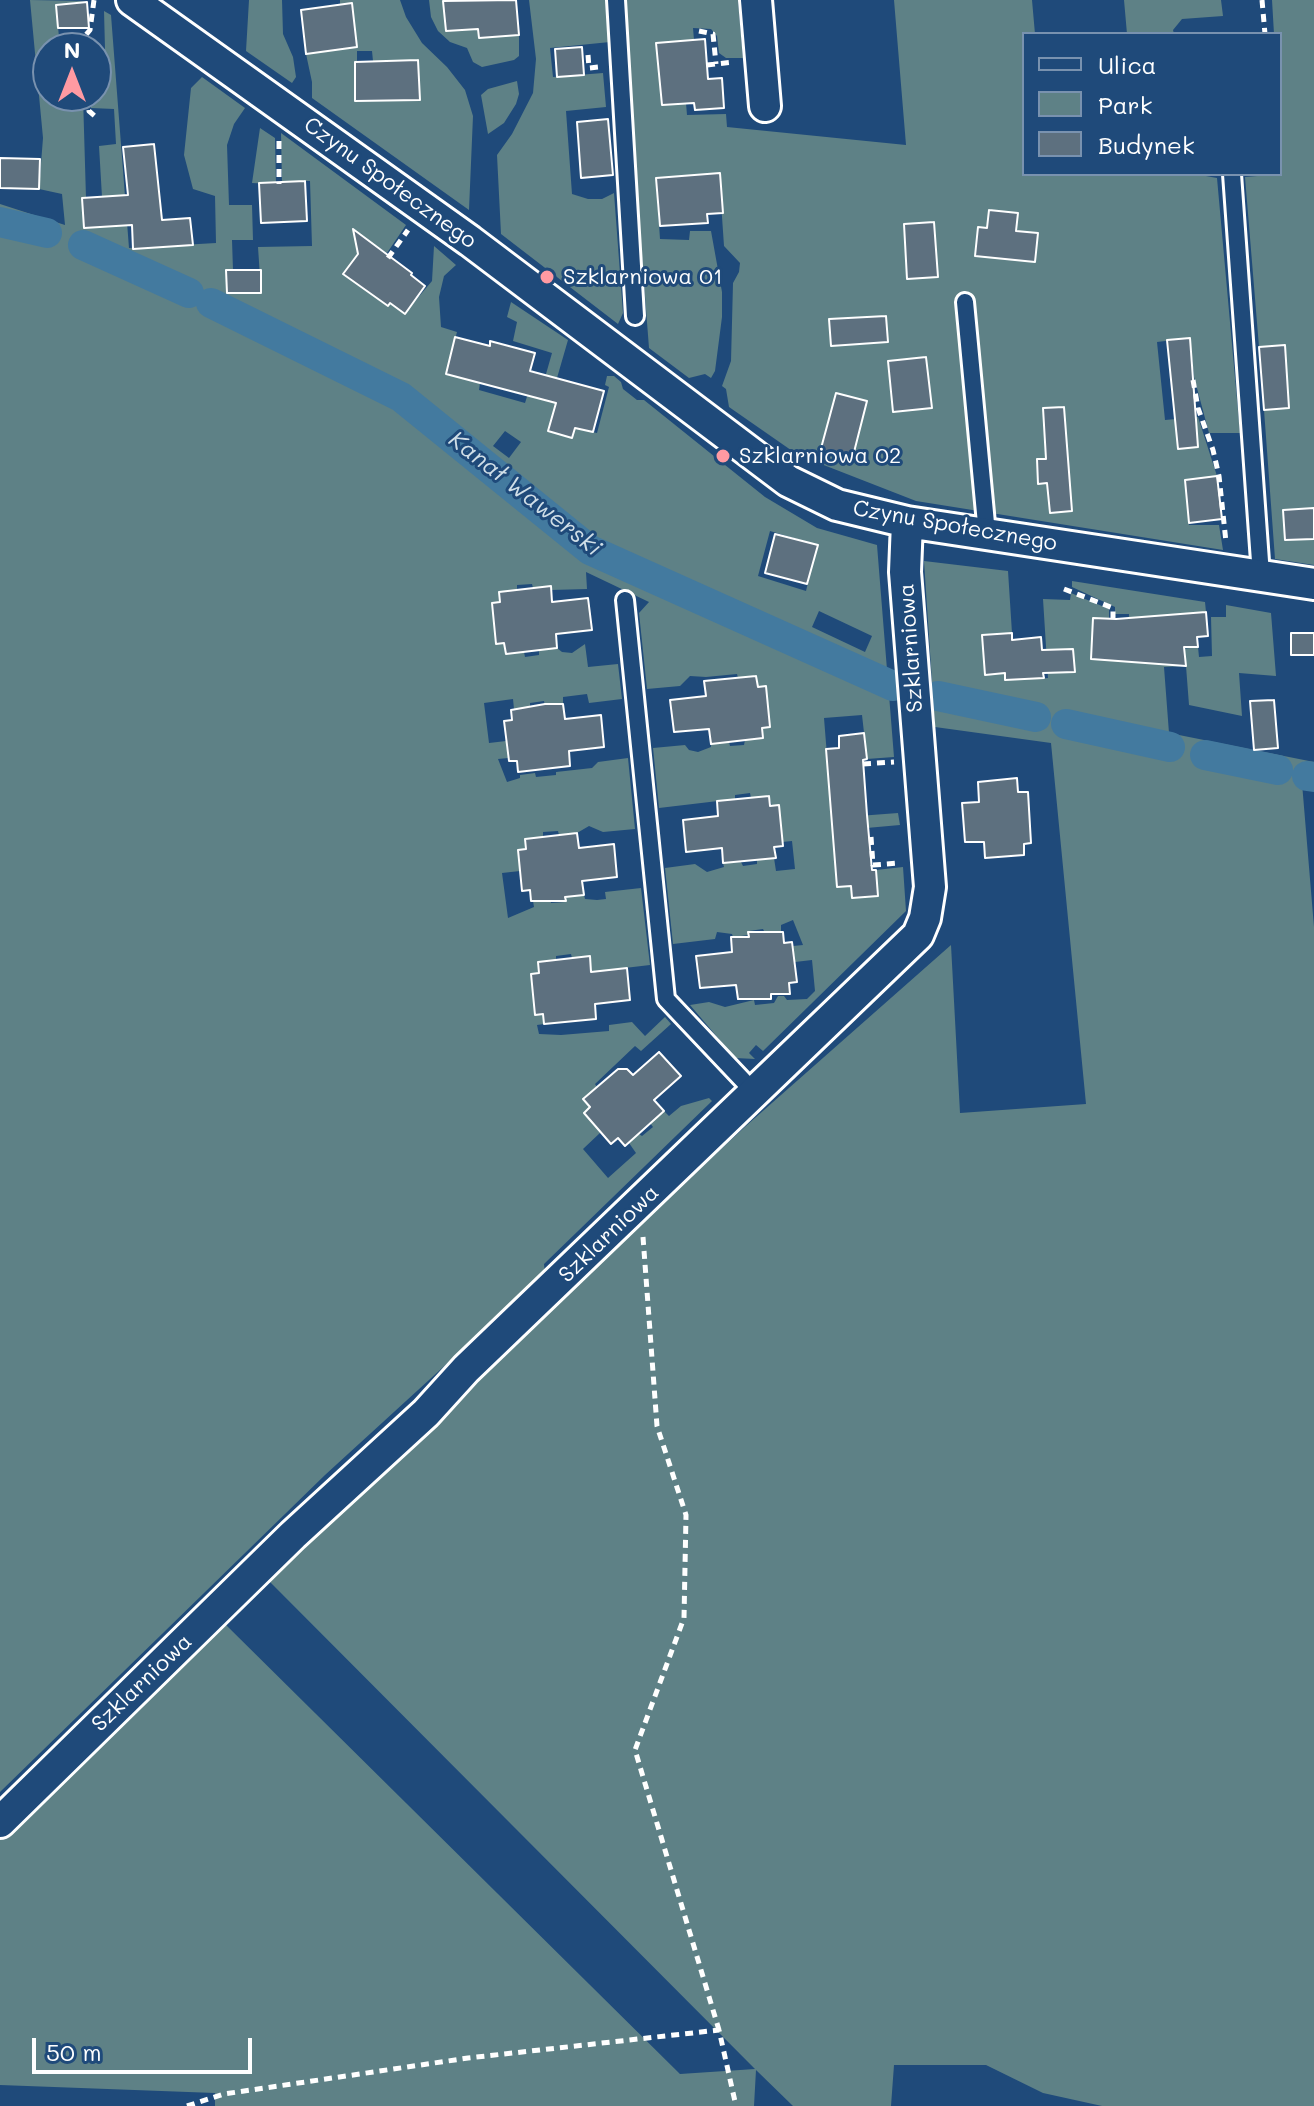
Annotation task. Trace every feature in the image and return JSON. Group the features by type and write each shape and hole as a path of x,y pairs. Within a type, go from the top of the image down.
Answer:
{"street":[{"name":"Czynu Społecznego","path":"132,0 470,241 788,481 837,505 907,522 1260,569 1314,584"},
{"path":"756,0 765,106"},
{"name":"Szklarniowa","path":"0,1822 293,1535 426,1413 466,1369 914,940 925,918 930,887 905,572 907,522"}],"lane":[{"path":"616,0 635,316"},
{"path":"1232,176 1260,569"},
{"path":"965,302 987,534"},
{"path":"625,600 666,999 754,1092"}],"path":[{"path":"88,32 94,0"},
{"path":"1262,0 1265,32"},
{"path":"699,31 713,34 716,64"},
{"path":"707,65 743,61"},
{"path":"90,112 96,117"},
{"path":"278,131 279,184"},
{"path":"388,258 410,228"},
{"path":"1193,380 1198,408 1219,476 1227,559 1260,569"},
{"path":"1064,589 1113,608 1113,619"},
{"path":"863,764 894,762"},
{"path":"871,837 873,865 903,863"},
{"path":"640,1204 657,1426 686,1515 684,1618 635,1750 719,2030 736,2106"},
{"path":"187,2106 224,2094 468,2058 719,2030"}],"green space":[{"path":"30,0 87,1 56,5 59,32 33,32"},
{"path":"249,0 282,0 283,34 293,57 296,77 292,83 246,51"},
{"path":"340,0 400,0 406,17 422,43 465,90 473,116 469,210 312,98 306,54 357,47 352,4 340,5","holes":["357,51 372,51 373,61 418,61 356,101"]},
{"path":"429,0 463,0 444,2 446,30 478,29 479,38 519,35 519,56 514,60 482,67 473,62 467,48 450,42 438,31 431,17"},
{"path":"529,0 606,0 610,42 550,48 553,77 603,73 606,107 566,111 572,194 602,199 614,193 623,313 618,324 501,234 497,155 512,134 533,93 536,59"},
{"path":"622,0 738,0 743,58 726,58 719,53 717,36 711,29 693,28 694,40 657,43 662,105 686,103 687,115 726,114 727,127 906,145 894,0 1032,0 1035,32 1022,32 1022,176 1217,178 1240,433 1209,433 1194,377 1190,338 1157,342 1165,420 1198,417 1217,476 1185,480 1189,525 1219,525 1223,550 916,501 798,455 729,407 726,389 722,386 731,361 733,283 740,263 724,246 719,173 656,179 660,239 689,240 690,231 711,231 722,292 715,371 711,378 705,374 689,378 649,348","holes":["902,359 908,410 893,412 888,361"]},
{"path":"1124,0 1221,0 1223,16 1182,19 1174,32 1127,32"},
{"path":"1272,0 1314,0 1314,508 1283,510 1285,540 1314,539 1314,565 1275,559 1264,410 1289,408 1285,346 1259,347 1245,177 1282,176 1282,32 1274,32"},
{"path":"104,11 111,15 129,248 216,243 215,196 193,189 184,155 191,88 202,77 245,108 234,124 227,145 229,205 252,205 253,240 232,240 233,270 227,293 261,292 258,247 312,246 310,181 287,181 282,184 281,133 406,225 387,253 369,241 360,243 356,248 358,254 344,274 387,306 390,303 405,313 432,281 434,246 456,265 444,276 439,297 441,327 457,332 446,374 480,383 479,390 525,403 531,384 542,388 552,353 513,341 517,322 507,317 511,302 568,340 557,378 563,380 551,421 562,424 560,434 571,438 575,428 597,433 609,387 605,385 607,376 614,376 623,389 637,400 644,400 765,497 817,528 877,545 894,757 867,759 862,715 824,718 832,818 898,813 900,825 833,831 837,887 851,886 852,898 878,895 876,870 903,867 906,911 763,1051 756,1045 749,1053 755,1059 735,1058 690,1005 709,1002 725,1007 754,1000 755,1005 774,1003 778,996 784,996 787,1000 807,999 815,991 812,960 795,962 793,946 803,945 793,920 781,925 781,932 765,933 763,929 733,937 732,934 717,932 715,939 673,944 665,868 695,864 707,872 724,867 723,863 741,862 743,866 774,858 776,871 795,869 792,841 782,842 769,796 751,798 750,793 735,795 735,799 659,808 653,748 685,745 689,750 698,752 711,747 711,744 729,742 730,746 744,745 745,740 763,738 762,728 770,726 766,686 758,687 756,676 738,678 737,674 690,676 680,686 647,689 639,613 649,602 586,572 587,589 551,590 551,586 533,588 532,584 517,585 517,590 499,592 500,602 492,604 496,643 504,643 506,654 524,652 525,657 539,655 539,650 557,648 572,653 585,644 588,667 618,664 622,699 589,703 587,694 563,697 563,704 545,706 544,701 530,703 530,708 514,709 513,699 484,703 489,743 506,741 508,758 498,759 507,782 520,778 520,775 556,775 556,772 592,768 598,762 628,758 635,829 603,832 589,826 577,833 559,835 558,831 543,832 543,837 525,839 526,849 518,851 520,871 502,873 508,918 534,907 533,901 550,899 551,903 565,902 565,897 584,895 585,899 606,899 605,892 641,888 650,965 591,972 590,957 572,958 571,954 556,956 556,960 539,973 531,974 535,1014 543,1014 544,1024 537,1025 539,1034 609,1031 609,1025 632,1022 645,1036 665,1017 671,1024 641,1051 635,1046 595,1084 597,1087 584,1099 601,1132 583,1149 608,1178 636,1153 629,1143 653,1127 650,1123 664,1111 669,1116 681,1106 709,1098 712,1101 544,1264 545,1274 325,1475 0,1792 0,204 65,225 62,194 39,189 43,138 41,112 83,112 84,228 125,225 102,197 99,146 116,144 112,109 112,32 105,32","holes":["505,431 521,442 509,458 493,446","770,531 817,545 806,591 758,576","819,611 872,636 865,652 812,627"]},
{"path":"517,81 519,94 516,104 504,123 488,134 481,95 488,89"},
{"path":"260,128 275,138 276,184 252,183"},
{"path":"924,561 1008,571 1012,633 982,635 985,674 1005,673 1006,680 1048,678 1043,599 1070,600 1071,593 1109,609 1109,619 1093,618 1091,659 1127,661 1129,614 1115,614 1115,607 1072,587 1072,581 1205,602 1206,612 1164,616 1182,649 1198,647 1199,657 1212,656 1211,617 1226,617 1226,605 1271,613 1276,676 1239,673 1242,716 1189,705 1186,666 1164,667 1169,733 1314,762 1314,784 1302,783 1314,927 1314,2106 1102,2106 1043,2093 986,2065 894,2065 891,2106 793,2106 756,2070 754,2106 215,2106 215,2093 0,2085 0,1840 224,1623 680,2074 755,2069 268,1580 526,1329 747,1125 951,945 960,1113 1086,1104 1051,743 935,727"}],"building":[{"path":"516,0 519,35 479,38 478,29 446,31 443,1"},
{"path":"87,2 89,28 58,28 56,5"},
{"path":"352,3 357,47 306,54 301,10"},
{"path":"705,39 708,79 722,78 724,108 695,110 694,103 662,105 656,43"},
{"path":"582,47 584,75 557,77 555,49"},
{"path":"418,60 420,100 355,101 355,62"},
{"path":"608,119 613,175 581,178 577,122"},
{"path":"154,144 162,220 190,218 193,245 133,249 132,225 84,228 82,198 128,195 123,147"},
{"path":"0,158 40,159 39,189 0,188"},
{"path":"720,173 723,213 707,214 708,223 660,226 656,178"},
{"path":"305,181 307,221 261,223 259,183"},
{"path":"989,210 1018,213 1016,231 1038,233 1035,262 975,256 978,227 987,228"},
{"path":"934,222 938,277 907,279 904,224"},
{"path":"353,229 425,286 405,314 390,303 388,306 343,274 358,254"},
{"path":"226,270 261,270 261,293 227,293"},
{"path":"886,316 888,342 831,346 829,319"},
{"path":"455,337 490,346 490,341 535,353 530,371 604,391 593,432 575,428 572,438 548,431 556,403 446,374"},
{"path":"1190,338 1198,447 1178,449 1167,340"},
{"path":"1285,345 1289,408 1264,410 1259,347"},
{"path":"926,357 932,408 893,412 888,361"},
{"path":"836,393 867,401 852,460 820,452"},
{"path":"1064,407 1072,511 1050,513 1047,483 1038,484 1037,459 1046,459 1043,408"},
{"path":"1217,476 1222,519 1189,523 1185,480"},
{"path":"1314,508 1314,539 1285,540 1283,510"},
{"path":"775,534 818,545 807,584 765,573"},
{"path":"551,586 552,602 588,598 592,630 556,634 557,648 506,654 504,643 496,644 492,603 500,602 499,592"},
{"path":"1206,612 1208,636 1197,637 1198,647 1184,647 1186,666 1091,659 1093,618"},
{"path":"1012,633 1012,640 1041,637 1042,650 1073,649 1075,672 1043,673 1044,678 1005,680 1005,673 985,675 982,635"},
{"path":"1291,633 1314,633 1314,655 1291,655"},
{"path":"756,676 758,687 766,686 770,727 762,728 763,738 711,744 709,729 674,732 670,700 706,696 704,681"},
{"path":"1274,700 1278,748 1254,750 1250,701"},
{"path":"563,704 565,719 601,715 604,747 569,751 570,766 518,772 517,761 509,761 504,721 512,720 511,710"},
{"path":"864,733 867,815 872,870 876,870 878,896 852,898 851,886 837,887 826,749 839,748 839,736"},
{"path":"1017,778 1018,792 1028,792 1031,843 1024,844 1024,855 985,858 984,842 965,842 962,803 979,802 978,782"},
{"path":"769,796 770,806 779,805 783,846 774,847 776,858 723,863 722,848 686,852 683,820 718,816 717,801"},
{"path":"577,833 579,848 614,844 617,877 582,881 584,895 565,897 566,901 531,901 530,890 522,891 518,850 526,849 525,839"},
{"path":"748,932 783,932 784,943 792,942 797,982 789,983 790,994 771,994 771,999 738,999 736,985 700,988 696,956 732,952 731,937 749,937"},
{"path":"590,956 591,972 627,968 630,1000 595,1004 596,1019 544,1024 543,1014 535,1015 531,974 539,973 538,962"},
{"path":"659,1052 681,1076 654,1100 664,1111 625,1146 618,1138 611,1144 584,1113 590,1107 583,1099 618,1069 627,1069 633,1075"}],"waterway":[{"name":"Kanał Wawerski","path":"0,222 47,233"},
{"name":"Kanał Wawerski","path":"83,245 189,293"},
{"name":"Kanał Wawerski","path":"211,303 401,397 590,550 893,686"},
{"name":"Kanał Wawerski","path":"938,696 1036,717"},
{"name":"Kanał Wawerski","path":"1066,724 1170,747"},
{"name":"Kanał Wawerski","path":"1205,755 1278,770"},
{"name":"Kanał Wawerski","path":"1307,776 1314,777"}],"place":[{"name":"Szklarniowa 01","path":"547,277"},
{"name":"Szklarniowa 02","path":"723,456"}]}
